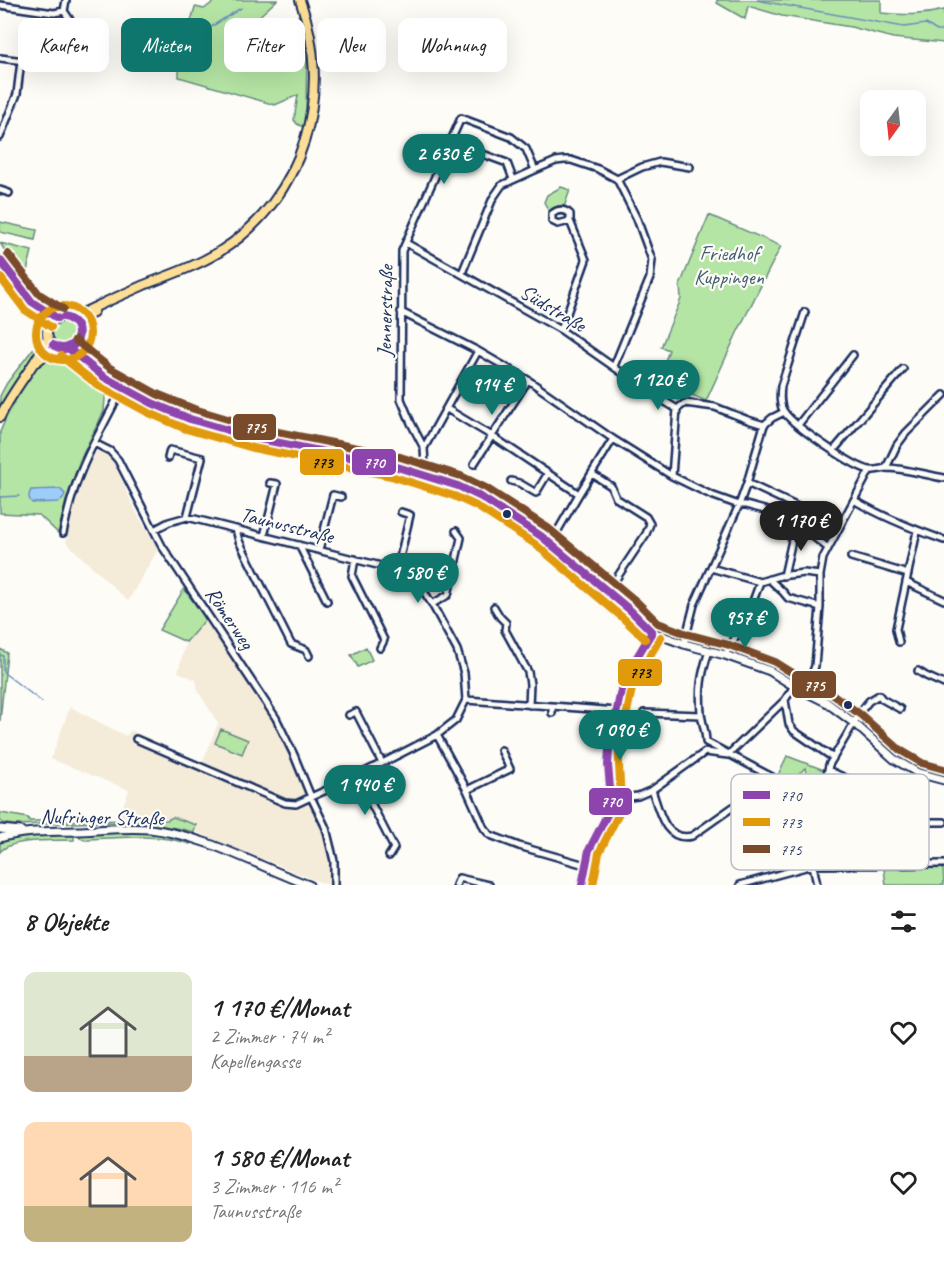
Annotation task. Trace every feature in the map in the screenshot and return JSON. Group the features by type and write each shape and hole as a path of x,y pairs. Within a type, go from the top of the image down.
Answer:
{"main road":[{"path":"69,318 193,266 244,233 272,204 294,168 305,139 315,91 312,39 300,0"},
{"path":"0,260 48,326"},
{"path":"32,302 57,318"},
{"path":"78,329 84,320 105,303"},
{"path":"57,318 69,318 76,323 79,334 74,345 61,349 51,344 47,332 48,326 57,318"},
{"path":"0,417 48,338"},
{"path":"77,340 91,358 121,386"},
{"path":"33,364 56,347"},
{"path":"69,348 104,377 176,414 221,429 292,446 382,463 458,486 481,497 550,544 608,591 652,632 770,670 794,686 826,702 855,723 894,759 922,774"},
{"path":"582,885 589,850 609,811 611,799 609,747 623,680 652,632"},
{"path":"929,776 944,780"},
{"name":"Nufringer Straße","path":"0,829 29,832 149,829 204,842 309,885"},
{"name":"Nufringer Straße","path":"0,838 29,832"}],"street":[{"path":"18,0 18,8"},
{"path":"66,0 64,11 69,18"},
{"path":"0,5 54,13 64,11"},
{"path":"0,58 18,61"},
{"path":"0,137 17,93 20,72"},
{"name":"Jennerstraße","path":"424,448 401,399 402,251 461,118 511,137 526,149 535,170"},
{"path":"472,150 507,163 513,179"},
{"path":"462,273 493,198 502,185 556,161 571,160 598,169 617,179 637,219 652,260 650,278 614,366"},
{"path":"617,179 642,167 660,162 690,167"},
{"path":"0,190 9,193"},
{"path":"561,330 586,260 570,221"},
{"name":"Südstraße","path":"406,243 561,330 677,409"},
{"path":"401,312 478,351 528,380 613,439 672,476 711,495 739,505 781,515 797,524 828,548"},
{"path":"805,312 781,386 780,398 784,412 798,426 833,452 870,470 886,468 943,476"},
{"path":"422,474 425,465 424,448 478,351"},
{"path":"798,426 853,356"},
{"path":"833,452 903,369"},
{"path":"474,464 528,380"},
{"path":"63,533 73,491 84,462 121,386"},
{"path":"886,468 897,445 906,433 944,395"},
{"path":"672,476 677,409 685,403 715,407 764,424"},
{"path":"447,409 579,494"},
{"path":"684,644 694,605 747,483 764,424 784,412"},
{"path":"550,544 613,439"},
{"name":"Römerweg","path":"94,443 110,451 118,460 162,546 276,718 326,828 334,861 334,885"},
{"path":"154,530 169,522 187,517 202,458 170,450 168,458"},
{"path":"802,690 815,666 820,575 824,558 870,470"},
{"path":"511,481 536,493 548,473"},
{"path":"592,474 612,486 616,498 646,517 650,524 646,534 608,591"},
{"path":"264,536 277,484 270,483"},
{"path":"747,483 796,506"},
{"path":"319,549 333,495 341,497"},
{"path":"854,500 917,531 944,540"},
{"path":"397,570 410,515 401,512"},
{"name":"Taunusstraße","path":"187,517 319,549 397,570 409,576 423,590 457,650 464,673 466,700"},
{"path":"784,576 797,524"},
{"path":"237,530 239,541 291,644 306,650 309,656"},
{"path":"432,604 448,595 461,538 456,531"},
{"path":"899,642 896,629 917,531"},
{"path":"299,545 327,601"},
{"path":"851,557 908,574"},
{"path":"355,559 352,576 384,640 380,648"},
{"path":"711,568 760,582 804,573 820,575"},
{"path":"769,579 788,598 820,607"},
{"path":"725,655 748,615 760,582"},
{"path":"906,582 944,600"},
{"path":"494,607 500,617 507,622 505,630 528,672 529,705"},
{"path":"705,752 700,688 701,675 709,651"},
{"path":"918,671 944,684"},
{"path":"728,755 785,700 794,686"},
{"path":"827,774 832,757 869,701 879,695 900,709"},
{"path":"136,739 285,803 296,804 437,735 456,720 466,700 617,711"},
{"path":"785,700 789,724 794,731 832,757"},
{"path":"552,706 552,713"},
{"path":"348,714 356,712 382,762"},
{"path":"644,713 701,715"},
{"path":"437,735 467,790 484,828 490,835 585,865"},
{"path":"706,742 766,774"},
{"path":"467,790 510,769 501,750"},
{"path":"611,799 638,796 652,790 705,752 728,755"},
{"path":"828,770 837,774"},
{"path":"357,776 394,848 389,856"},
{"path":"652,790 664,824 677,836 692,836 731,808"},
{"path":"929,864 944,864"},
{"path":"740,885 795,870"},
{"path":"814,870 817,885"},
{"path":"456,885 459,878 489,885"}],"shaded area":[{"path":"99,451 108,455 114,463 135,510 158,549 128,601 66,542 81,484 95,453"},
{"path":"212,611 260,685 280,721 320,807 337,848 340,869 339,885 320,882 194,831 195,825 161,819 118,819 129,790 51,759 70,707 126,736 131,730 202,764 218,723 198,691 196,680 178,672 186,642"}],"green space":[{"path":"216,0 277,0 257,18 224,18 224,72 305,72 305,43 307,53 306,108 303,127 294,120 298,95 275,105 179,77 179,72 212,72 212,18 192,18 195,7 204,9"},
{"path":"717,0 881,0 881,13 912,14 944,10 944,43 893,38 851,27 782,16 748,6 745,19 717,3"},
{"path":"561,187 570,190 564,207 548,210 544,202 547,195"},
{"name":"Friedhof Kuppingen","path":"709,215 781,246 706,401 683,391 678,400 657,392 655,389 669,350 661,347 681,299 680,285"},
{"path":"0,222 37,230 35,240 0,232"},
{"path":"0,243 32,251 26,275 12,262"},
{"path":"63,320 72,324 76,333 72,342 63,346 54,342 50,333 54,324"},
{"path":"36,345 39,348 0,408 0,396 7,383"},
{"path":"48,356 50,358 68,357 106,386 104,411 80,460 58,533 39,515 0,513 0,432 26,381"},
{"path":"184,589 206,619 186,642 159,630"},
{"path":"366,647 372,660 358,667 351,655"},
{"path":"0,649 7,653 0,721"},
{"path":"221,729 248,740 242,754 215,743"},
{"path":"787,756 824,770 823,774 806,774 805,768 799,774 778,774"},
{"path":"0,812 28,818 29,821 167,820 173,817 196,825 194,832 150,824 127,823 14,825 2,823"},
{"path":"87,833 160,834 191,841 190,844 153,837 90,840 80,838 81,834"},
{"path":"34,834 74,835 74,840 23,842 0,852 0,843 7,839"},
{"path":"943,868 944,885 886,885 884,870"}],"water":[{"path":"60,489 65,494 59,502 32,503 29,498 31,490"}],"waterway":[{"path":"756,0 904,27 926,24 937,31 944,31"},
{"path":"212,27 241,8"},
{"path":"0,497 19,496"},
{"path":"1,655 3,656 4,673 42,702"}],"transit line":[{"name":"775","path":"8,254 39,294 63,309"},
{"name":"770","path":"0,260 32,302 57,318"},
{"name":"773","path":"0,277 25,310 51,327"},
{"name":"773","path":"63,306 73,308 82,314 88,323 90,333 88,343 82,352 73,358 63,360 53,358 44,352 38,343 36,333 38,323 44,314 53,308 63,306"},
{"name":"770","path":"53,345 60,348 66,347 77,340 76,325 64,317"},
{"name":"770","path":"53,345 61,349 69,348 78,339 77,326 64,317"},
{"name":"775","path":"75,340 110,368 157,394 194,409 258,428 397,456 461,476 486,488 548,528 637,602 658,623 775,662 832,694 861,715 900,750 922,763 944,769"},
{"name":"770","path":"68,348 104,377 152,403 190,419 255,438 394,466 458,486 481,497 541,536 630,610 652,632"},
{"name":"773","path":"61,356 99,386 147,412 186,429 253,448 391,476 454,496 476,506 535,544 645,639"},
{"name":"770","path":"582,885 589,850 609,811 611,799 609,749 623,680 652,632"},
{"name":"773","path":"593,885 599,853 619,813 621,799 619,750 633,684 661,637"}]}
